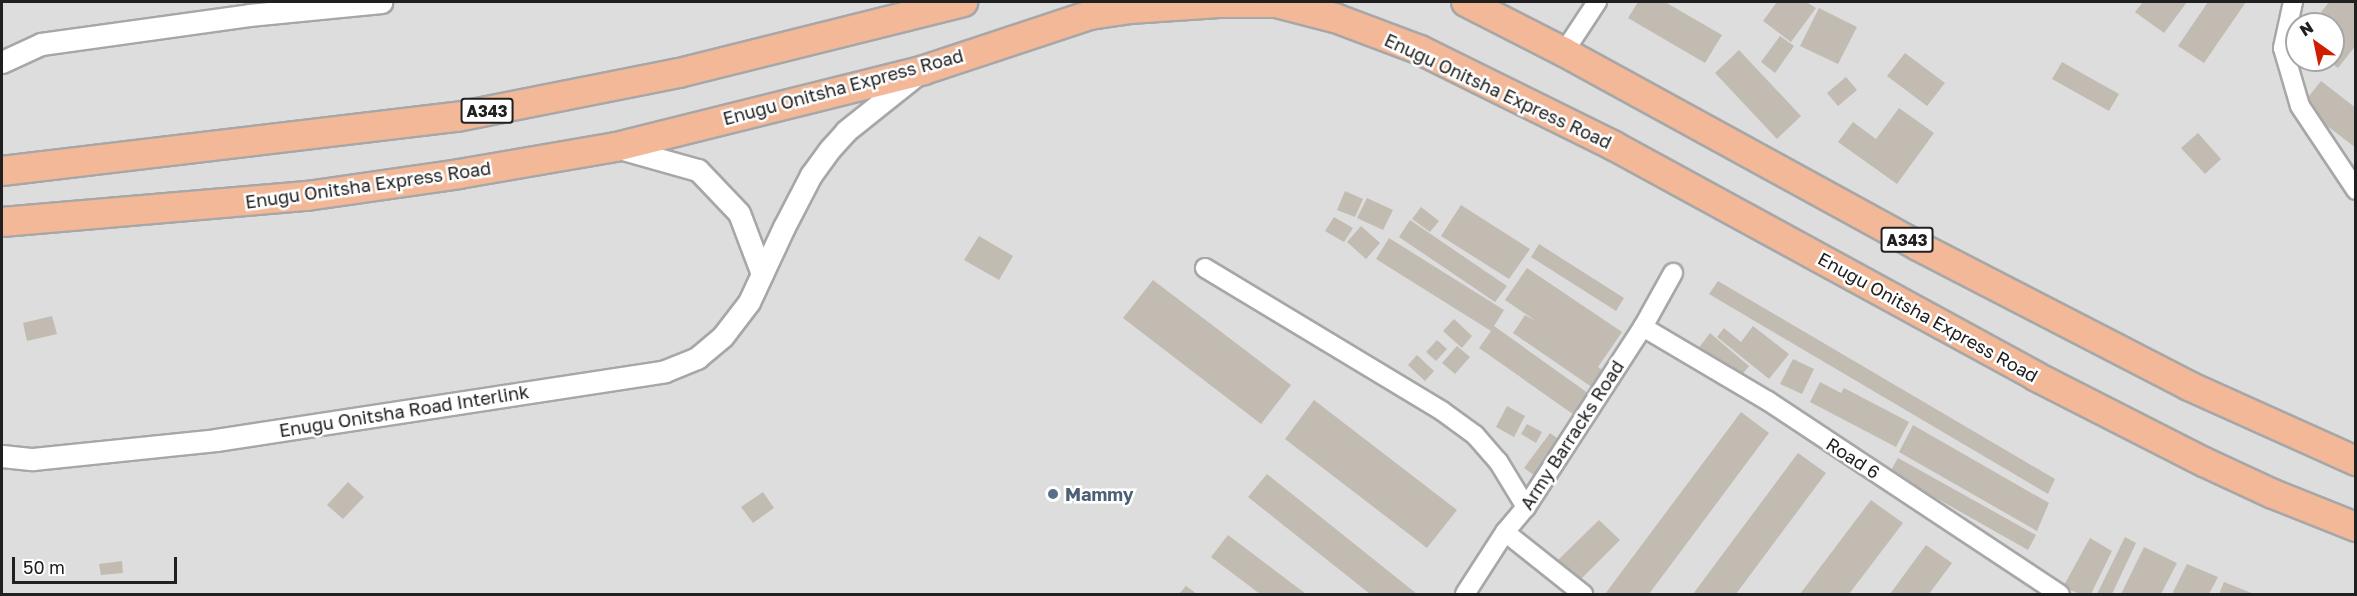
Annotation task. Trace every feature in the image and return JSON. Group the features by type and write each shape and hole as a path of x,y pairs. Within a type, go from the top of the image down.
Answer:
{"highway":[{"name":"A343","path":"2,171 457,117 680,73 963,2"},
{"name":"A343","path":"1466,2 1564,52 1929,252 2189,386 2354,457"},
{"name":"Enugu Onitsha Express Road","path":"2,222 307,196 459,174 616,147 924,70 1090,15 1130,9 1219,3 1276,3 1335,18 1420,50 1614,146 2046,381 2273,494 2355,527"}],"street":[{"path":"2,62 41,44 249,15 381,2"},
{"path":"1564,52 1597,2"},
{"path":"2293,2 2283,48 2300,106 2355,190"},
{"name":"Enugu Onitsha Road Interlink","path":"2,456 33,459 216,440 665,371 697,358 723,336 749,302 811,175 830,149 861,118 924,70"},
{"path":"616,147 698,170 739,213 762,274"},
{"path":"1205,267 1442,411 1475,435 1498,461 1526,507"},
{"name":"Army Barracks Road","path":"1465,594 1505,532 1526,507 1643,327 1673,273"},
{"name":"Road 6","path":"1643,327 1768,401 2060,594"},
{"path":"1505,532 1583,594"}],"shaded area":[{"path":"2,2 2355,2 2355,594 2,594"}],"building":[{"path":"1638,2 1665,2 1722,35 1705,63 1628,18"},
{"path":"1777,2 1806,2 1816,8 1791,42 1763,21"},
{"path":"2143,2 2187,2 2164,33 2135,12"},
{"path":"2208,2 2246,2 2204,63 2178,46"},
{"path":"2329,2 2356,2 2356,45 2345,59 2345,12 2321,12"},
{"path":"1819,8 1857,27 1838,64 1800,46"},
{"path":"1780,36 1794,46 1775,73 1761,62"},
{"path":"1739,50 1801,116 1777,139 1715,73"},
{"path":"1905,53 1945,83 1927,106 1887,76"},
{"path":"2062,62 2119,94 2109,111 2052,79"},
{"path":"1846,77 1857,90 1838,106 1827,93"},
{"path":"2321,81 2356,108 2356,148 2301,106"},
{"path":"1899,108 1934,133 1897,184 1838,142 1853,122 1876,139"},
{"path":"2198,133 2221,159 2205,174 2181,148"},
{"path":"1345,191 1363,199 1355,217 1337,210"},
{"path":"1367,198 1393,210 1383,230 1357,218"},
{"path":"1461,205 1530,249 1509,279 1441,236"},
{"path":"1421,207 1439,221 1430,232 1412,219"},
{"path":"1334,217 1353,228 1344,242 1325,231"},
{"path":"1410,220 1507,286 1495,302 1399,237"},
{"path":"1361,226 1380,243 1366,259 1347,242"},
{"path":"979,236 1013,256 999,280 964,260"},
{"path":"1389,238 1504,310 1494,326 1592,396 1577,417 1479,348 1491,331 1376,259"},
{"path":"1539,244 1624,298 1616,311 1531,257"},
{"path":"1527,268 1622,332 1598,367 1607,373 1596,390 1513,333 1525,315 1536,321 1505,300"},
{"path":"1153,280 1291,385 1261,424 1123,318"},
{"path":"1718,281 2055,479 2048,494 1709,294"},
{"path":"52,316 57,334 27,341 23,323"},
{"path":"1454,319 1472,336 1462,348 1443,331"},
{"path":"1753,326 1789,354 1769,379 1717,337 1724,328 1741,342"},
{"path":"1710,333 1749,366 1737,381 1698,349"},
{"path":"1437,340 1447,349 1436,361 1426,352"},
{"path":"1457,346 1470,357 1455,374 1442,363"},
{"path":"1417,355 1434,371 1425,381 1408,365"},
{"path":"1793,359 1814,369 1802,394 1780,384"},
{"path":"1820,382 1841,393 1844,388 1909,422 1896,447 1810,402"},
{"path":"1314,400 1457,510 1427,548 1285,439"},
{"path":"1507,406 1525,416 1514,437 1496,427"},
{"path":"1741,412 1769,433 1649,594 1605,594"},
{"path":"1527,424 1542,432 1536,443 1521,434"},
{"path":"1913,425 2049,503 2037,531 1899,452"},
{"path":"1550,433 1564,443 1538,478 1524,468"},
{"path":"1798,453 1826,473 1736,594 1693,594"},
{"path":"1898,458 2036,535 2028,550 1890,472"},
{"path":"1267,474 1417,594 1370,594 1248,497"},
{"path":"348,482 364,497 343,519 327,505"},
{"path":"763,492 774,508 753,523 741,507"},
{"path":"1871,500 1903,523 1849,594 1800,594"},
{"path":"1599,520 1620,540 1577,583 1556,562"},
{"path":"1228,535 1306,594 1260,594 1211,557"},
{"path":"2125,537 2136,543 2112,594 2097,594"},
{"path":"2090,538 2112,551 2091,594 2080,594 2063,587"},
{"path":"1926,545 1952,563 1929,594 1890,594"},
{"path":"2144,547 2177,563 2161,594 2121,594"},
{"path":"122,561 123,573 101,575 99,564"},
{"path":"2187,564 2218,577 2209,594 2172,594"},
{"path":"2224,582 2254,594 2219,594"},
{"path":"1186,586 1197,594 1179,594"}],"place":[{"name":"Mammy","path":"1053,494"}]}
